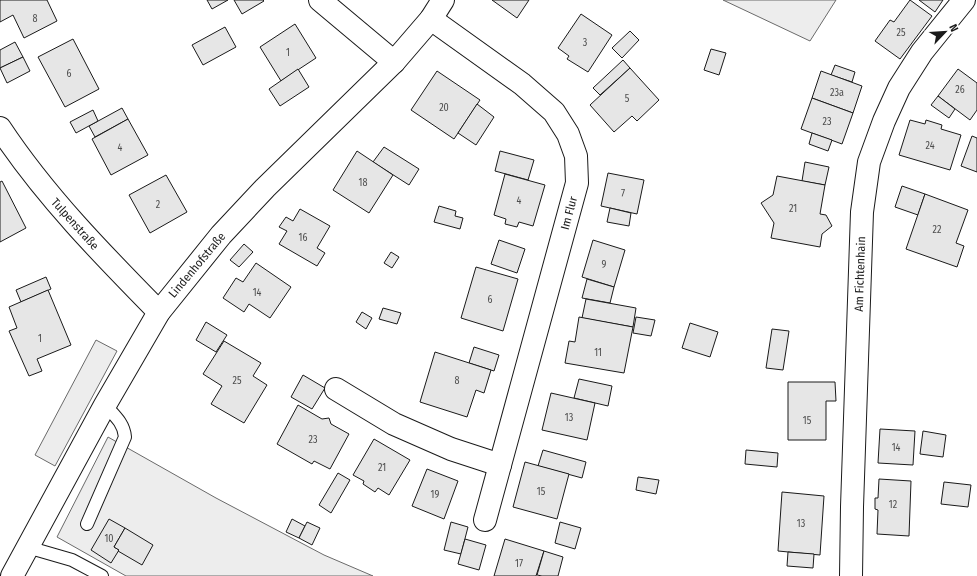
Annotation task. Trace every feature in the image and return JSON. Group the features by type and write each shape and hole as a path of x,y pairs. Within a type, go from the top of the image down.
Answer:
{"street":[{"path":"320,0 394,62"},
{"name":"Lindenhofstraße","path":"12,576 105,405 159,312 221,235 265,188 394,62 431,19 443,0"},
{"name":"Am Fichtenhain","path":"851,576 862,212 869,162 884,121 899,88 922,52 964,0"},
{"name":"Im Flur","path":"431,19 522,84 554,112 568,134 576,156 577,183 485,520"},
{"name":"Tulpenstraße","path":"0,128 13,148 57,204 93,245 159,312"},
{"path":"336,389 394,424 451,449 500,465"}],"lane":[{"path":"87,524 125,437 124,430 120,422 105,405"},
{"path":"27,547 72,560 102,576"}],"shaded area":[{"path":"723,0 836,0 810,41"},
{"path":"96,340 117,351 55,466 35,455"},
{"path":"108,437 216,498 324,555 373,576 126,576 57,537"}],"building":[{"path":"0,0 47,0 57,21 24,38 13,15 0,22"},
{"path":"207,0 228,0 212,9"},
{"path":"234,0 263,0 264,1 242,14"},
{"path":"492,0 529,0 517,18"},
{"path":"910,0 932,16 900,59 875,41 890,20 894,22"},
{"path":"919,0 943,0 935,12"},
{"path":"581,14 612,35 588,72 567,59 569,56 558,48"},
{"path":"295,24 316,58 281,81 260,47"},
{"path":"225,27 236,47 203,65 192,45"},
{"path":"630,31 639,40 622,58 612,48"},
{"path":"73,39 99,89 65,107 38,57"},
{"path":"15,42 23,57 0,68 0,50"},
{"path":"711,49 726,53 719,75 704,70"},
{"path":"23,57 30,71 7,83 0,68"},
{"path":"623,60 630,68 600,95 593,88"},
{"path":"835,65 855,72 852,82 831,75"},
{"path":"630,68 659,100 637,121 632,116 614,132 590,105"},
{"path":"298,69 309,87 280,106 269,89"},
{"path":"958,69 977,83 977,110 970,120 938,96"},
{"path":"437,71 480,100 454,139 411,110"},
{"path":"821,71 862,86 853,113 812,98"},
{"path":"938,96 955,109 949,118 931,105"},
{"path":"812,98 853,113 842,144 801,129"},
{"path":"477,104 494,117 476,145 458,133"},
{"path":"122,108 128,119 95,137 89,126"},
{"path":"93,110 98,121 76,133 70,122"},
{"path":"128,119 148,155 111,175 92,139"},
{"path":"910,120 925,124 926,120 942,125 941,129 961,135 950,170 899,155"},
{"path":"812,133 832,140 828,151 809,144"},
{"path":"972,136 977,138 977,172 961,166"},
{"path":"384,147 419,169 409,185 373,162"},
{"path":"357,151 393,175 369,213 333,190"},
{"path":"500,151 534,160 528,180 495,171"},
{"path":"805,162 829,167 825,185 802,181"},
{"path":"608,173 644,180 637,214 601,206"},
{"path":"505,174 545,185 533,226 519,222 517,227 505,224 506,219 494,215"},
{"path":"166,175 187,212 150,233 129,195"},
{"path":"777,176 825,185 820,214 826,215 832,226 822,234 820,247 771,238 774,223 761,203 773,195"},
{"path":"2,181 26,228 0,242 0,182"},
{"path":"902,186 925,194 918,215 895,207"},
{"path":"925,194 968,210 956,243 964,246 957,267 906,249"},
{"path":"439,206 456,211 455,216 463,218 460,229 434,222"},
{"path":"610,208 631,213 629,226 607,222"},
{"path":"300,209 330,226 317,248 325,253 317,266 279,244 287,231 279,227 286,217 293,221"},
{"path":"499,240 525,249 517,273 491,264"},
{"path":"593,240 625,250 614,287 582,277"},
{"path":"244,244 253,252 239,267 230,260"},
{"path":"391,252 399,257 392,268 384,263"},
{"path":"256,263 291,287 270,318 249,304 244,312 223,298 236,278 243,282"},
{"path":"476,267 518,279 503,331 461,318"},
{"path":"46,277 51,289 21,302 16,290"},
{"path":"587,279 614,287 610,303 582,298"},
{"path":"48,290 71,345 37,359 42,371 29,376 9,331 17,328 9,307"},
{"path":"586,299 636,308 633,327 582,318"},
{"path":"383,308 401,313 397,324 379,319"},
{"path":"362,312 372,318 366,329 356,322"},
{"path":"579,317 633,327 624,373 565,363 569,341 575,342"},
{"path":"636,317 655,320 651,336 633,333"},
{"path":"206,322 227,335 216,352 196,340"},
{"path":"690,323 718,332 710,357 682,348"},
{"path":"772,329 789,331 783,370 766,368"},
{"path":"224,341 261,363 253,376 267,385 244,423 211,404 222,386 203,374"},
{"path":"474,347 499,355 494,371 469,363"},
{"path":"435,352 491,370 484,393 476,390 467,417 420,402"},
{"path":"303,375 325,388 312,409 291,397"},
{"path":"579,379 612,386 608,406 574,398"},
{"path":"788,382 835,382 836,401 826,401 826,440 788,440"},
{"path":"551,393 595,403 587,440 542,430"},
{"path":"298,405 322,419 329,418 331,424 349,434 330,469 314,461 312,464 277,444"},
{"path":"880,429 915,431 913,465 878,463"},
{"path":"923,431 946,435 943,457 920,454"},
{"path":"374,439 410,460 389,495 378,488 375,492 363,484 364,481 353,475"},
{"path":"543,450 586,462 582,478 538,466"},
{"path":"746,450 778,453 777,467 745,464"},
{"path":"525,462 569,474 557,519 513,507"},
{"path":"427,469 458,481 444,519 412,506"},
{"path":"338,473 350,480 331,513 319,505"},
{"path":"638,477 659,480 656,494 636,490"},
{"path":"879,479 911,481 909,536 877,534 878,510 875,509 875,498 878,498"},
{"path":"944,482 971,485 968,507 941,504"},
{"path":"782,492 824,496 820,555 778,551"},
{"path":"109,519 125,528 114,547 119,550 111,563 91,550"},
{"path":"292,519 305,526 299,538 286,532"},
{"path":"307,522 320,528 312,545 299,538"},
{"path":"451,522 468,527 461,554 444,550"},
{"path":"560,522 581,528 575,549 555,543"},
{"path":"125,528 153,545 142,565 118,551 119,550 114,547"},
{"path":"465,539 486,545 479,570 458,564"},
{"path":"505,539 544,551 536,576 494,576"},
{"path":"544,551 563,557 558,576 537,575"},
{"path":"788,552 814,554 813,568 787,566"}]}
